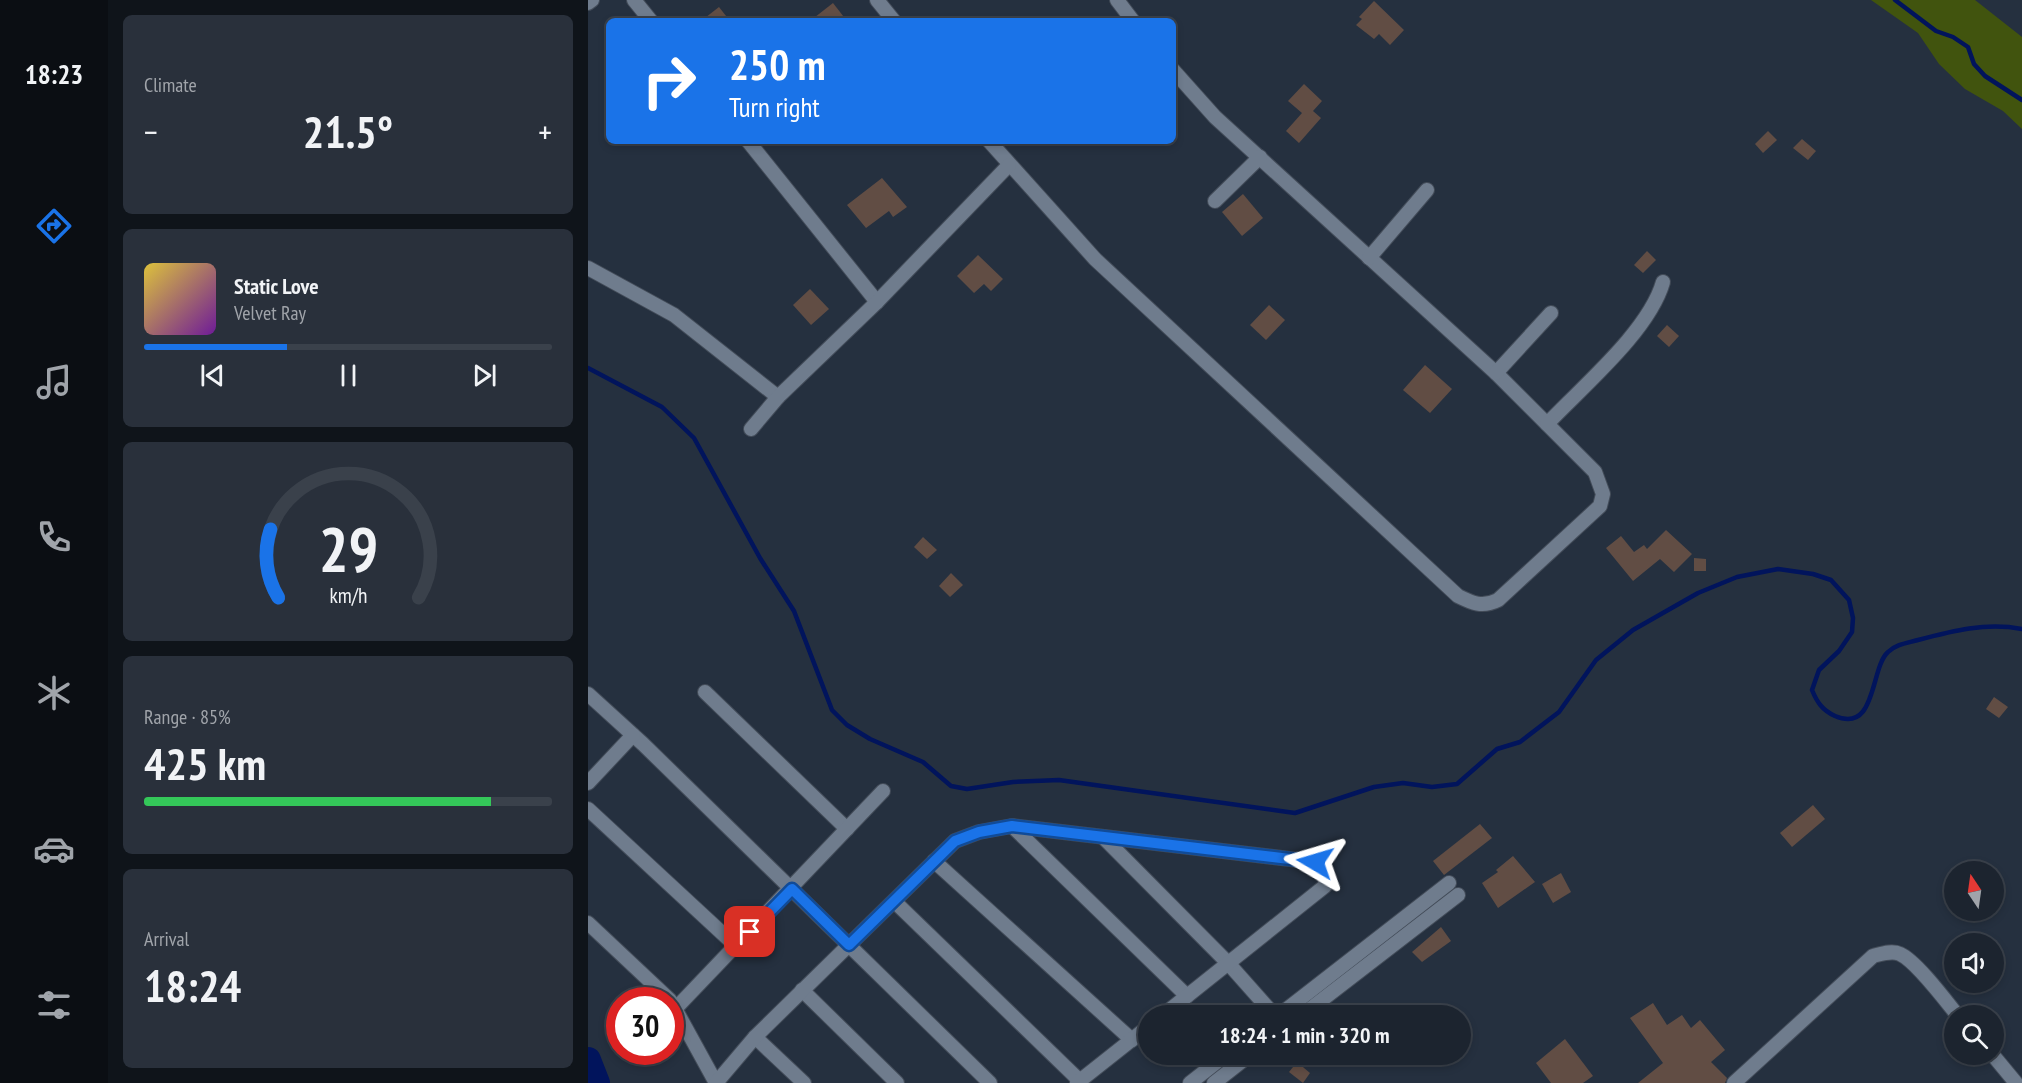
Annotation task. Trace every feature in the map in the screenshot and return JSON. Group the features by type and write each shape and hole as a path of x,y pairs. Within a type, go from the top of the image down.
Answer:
{"street":[{"path":"588,3 592,0"},
{"path":"634,0 649,18"},
{"path":"877,0 892,18"},
{"path":"1117,0 1131,18"},
{"path":"992,144 1095,259 1458,596 1475,604 1489,605 1498,600 1600,506 1603,494 1596,471 1496,373 1215,117 1176,73"},
{"path":"750,144 877,302"},
{"path":"1215,201 1260,157"},
{"path":"751,429 778,397 877,302 1009,165"},
{"path":"1368,258 1427,190"},
{"path":"588,268 674,315 778,397"},
{"path":"1547,424 1642,324 1658,299 1664,282"},
{"path":"1496,373 1551,313"},
{"path":"705,692 848,829"},
{"path":"588,694 633,735 990,1083"},
{"path":"588,783 633,735"},
{"path":"684,992 736,946 883,791"},
{"path":"588,809 736,946"},
{"path":"1012,826 1187,996"},
{"path":"684,1025 716,1083 754,1037 934,861 955,841 979,832 1012,826 1315,862 1326,872 1325,886 1176,1005"},
{"path":"1103,837 1228,963 1266,1005"},
{"path":"934,861 1132,1040"},
{"path":"1291,1005 1454,889 1314,1005"},
{"path":"894,901 1079,1082 1138,1035"},
{"path":"588,923 655,987"},
{"path":"1734,1083 1873,956 1888,952 1901,954 1948,1005"},
{"path":"802,990 897,1083"},
{"path":"754,1037 804,1083"},
{"path":"1190,1083 1213,1065"},
{"path":"1214,1083 1237,1065"},
{"path":"2001,1065 2016,1083"}],"green space":[{"path":"1871,0 1975,0 2022,37 2022,129 2003,111 1965,89 1939,64 1918,33"}],"building":[{"path":"1374,1 1404,30 1390,45 1379,34 1374,39 1356,25 1362,19 1359,17"},
{"path":"833,3 845,18 814,18"},
{"path":"719,7 728,18 705,18"},
{"path":"1304,84 1322,101 1313,111 1321,118 1299,143 1286,131 1302,113 1288,101"},
{"path":"1768,131 1777,140 1763,153 1755,144"},
{"path":"1802,139 1816,151 1808,160 1793,148"},
{"path":"882,178 907,207 893,217 889,211 866,228 847,205"},
{"path":"1243,194 1263,218 1242,236 1222,212"},
{"path":"1647,251 1656,260 1643,273 1634,265"},
{"path":"978,255 1003,279 991,291 984,284 974,293 957,276"},
{"path":"810,289 829,309 811,325 793,305"},
{"path":"1269,305 1285,320 1266,340 1250,325"},
{"path":"1667,325 1679,336 1669,347 1657,336"},
{"path":"1425,365 1452,389 1430,413 1403,390"},
{"path":"1666,530 1692,554 1674,572 1660,559 1633,581 1606,548 1621,536 1634,552 1644,545 1647,549"},
{"path":"923,537 937,550 927,559 914,547"},
{"path":"1694,558 1706,559 1706,571 1694,571"},
{"path":"951,573 963,585 950,597 939,586"},
{"path":"1994,697 2008,707 1999,718 1986,709"},
{"path":"1813,805 1825,819 1792,847 1780,833"},
{"path":"1480,824 1492,838 1444,875 1433,861"},
{"path":"1513,856 1535,882 1498,908 1482,883 1498,872 1496,870"},
{"path":"1561,873 1571,892 1553,903 1542,884"},
{"path":"1441,927 1451,941 1422,962 1412,952"},
{"path":"1653,1003 1667,1025 1682,1015 1691,1028 1700,1020 1725,1050 1711,1062 1727,1078 1725,1083 1638,1083 1663,1063 1630,1018"},
{"path":"1565,1039 1593,1076 1583,1083 1551,1083 1536,1063"},
{"path":"1295,1065 1301,1065 1310,1073 1303,1083 1289,1072"}],"waterway":[{"path":"1895,0 1936,31 1953,37 1968,47 1974,64 1985,76 2022,100"},
{"path":"588,368 662,407 694,438 760,558 794,611 832,710 847,725 870,739 923,762 951,786 967,789 1013,782 1059,780 1295,813 1374,787 1403,783 1432,787 1457,784 1497,749 1520,742 1559,712 1596,660 1633,630 1698,593 1737,577 1778,569 1813,574 1831,580 1849,600 1853,618 1852,632 1839,651 1819,670 1812,690 1820,705 1835,716 1849,719 1858,716 1865,708 1871,697 1882,660 1895,647 1956,631 1982,627 2022,629"},
{"path":"588,1060 597,1083"}],"route":[{"path":"750,932 792,889 849,945 955,841 979,832 1012,826 1315,862"}]}
